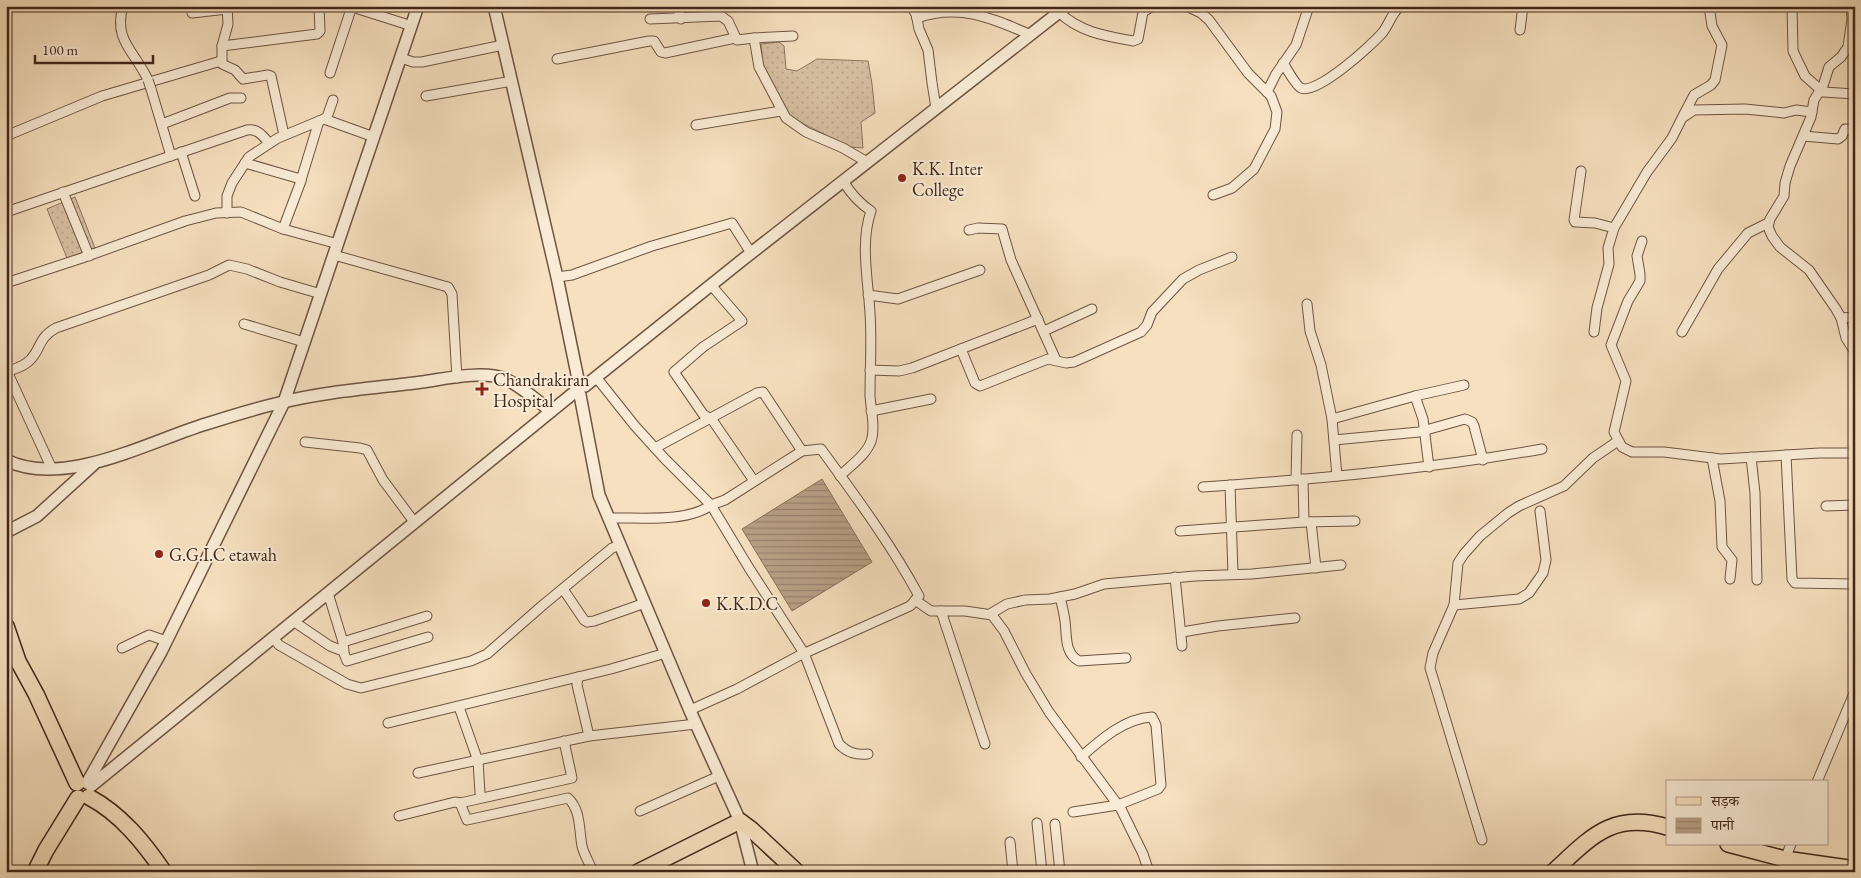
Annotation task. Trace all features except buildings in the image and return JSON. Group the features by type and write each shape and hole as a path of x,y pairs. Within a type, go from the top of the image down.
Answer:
{"main road":[{"path":"6,626 18,661 31,688 36,707 83,789 126,824 151,853 164,872"},
{"path":"35,872 83,789"},
{"path":"638,872 660,867 740,821 797,872"},
{"path":"1553,872 1590,838 1611,826 1634,821 1655,823 1666,827"},
{"path":"1735,846 1784,859 1855,869"}],"street":[{"path":"123,6 120,31 148,80 172,156"},
{"path":"222,46 317,34 320,31 319,6"},
{"path":"330,73 351,6 412,26"},
{"path":"83,789 166,641 284,402 418,6"},
{"path":"494,6 557,277 580,389 598,495 696,724 740,821 753,872"},
{"path":"678,6 681,19"},
{"path":"911,6 930,56 936,108"},
{"path":"83,789 551,412 1063,9 1067,20 1095,33 1133,41 1138,39 1144,12 1153,6"},
{"path":"1186,6 1205,16 1248,72 1268,92 1276,106 1277,120 1275,129 1254,169 1232,188 1213,195"},
{"path":"1268,92 1283,63 1296,45 1309,6"},
{"path":"1283,63 1300,87 1305,89 1311,88 1341,72 1380,34 1400,6"},
{"path":"1520,30 1523,6"},
{"path":"1594,332 1597,308 1609,264 1608,248 1614,228 1647,172 1668,144 1694,95 1716,80 1722,45 1712,26 1709,6"},
{"path":"1792,6 1792,39 1795,57 1806,76 1820,90 1826,93 1855,94"},
{"path":"1682,332 1714,275 1748,233 1768,223 1783,198 1790,166 1812,112 1814,100 1830,66 1851,51 1853,19 1851,6"},
{"path":"192,13 227,8 228,24 222,46 221,61 223,66 236,70 243,79 271,76 284,135"},
{"path":"916,18 938,12 959,11 995,20 1031,35"},
{"path":"650,19 724,17 730,24 735,38"},
{"path":"557,59 649,41 654,41 661,52 665,53 735,38 740,40 793,36"},
{"path":"754,38 759,67 781,111 788,120 806,132 843,148 867,162"},
{"path":"401,58 413,62 422,62 503,45"},
{"path":"6,136 102,96 221,61"},
{"path":"426,96 512,81"},
{"path":"162,124 230,98 241,98"},
{"path":"227,213 227,196 232,184 249,157 284,135 327,117 333,100"},
{"path":"1685,115 1694,110 1745,109 1784,113 1796,110 1812,112"},
{"path":"696,125 781,111"},
{"path":"322,120 374,136"},
{"path":"283,229 302,182 301,180 322,120"},
{"path":"1803,136 1838,139 1842,136 1845,129 1855,130"},
{"path":"6,212 250,130 262,134 269,143"},
{"path":"181,152 195,196"},
{"path":"245,163 301,180"},
{"path":"1581,171 1575,222 1595,223 1614,228"},
{"path":"840,476 868,448 872,438 870,313 865,243 871,210 861,204 850,193 843,182"},
{"path":"63,192 89,256"},
{"path":"6,283 89,256 185,221 216,213 241,212 336,249 448,287 452,294 457,378"},
{"path":"1768,223 1772,236 1787,253 1802,262 1836,309 1841,318 1846,338 1855,352"},
{"path":"557,277 572,275 693,233 732,224 751,253"},
{"path":"970,230 978,228 1002,229 1011,260 1056,360"},
{"path":"1482,840 1430,668 1433,653 1454,605 1458,564 1472,545 1513,509 1564,486 1616,432 1626,381 1611,345 1628,301 1640,281 1637,256 1642,241"},
{"path":"961,349 975,383 980,386 1043,361 1074,362 1141,332 1147,325 1152,312 1183,279 1199,270 1232,257"},
{"path":"52,468 7,371 30,360 40,342 49,332 208,275 229,265 248,269 280,282 320,294"},
{"path":"868,295 898,299 980,270"},
{"path":"711,285 742,321 703,347 674,372 703,414 711,419 754,481"},
{"path":"1308,304 1310,331 1321,365 1332,419 1337,476"},
{"path":"1044,331 1092,309"},
{"path":"1841,318 1855,317"},
{"path":"870,370 905,370 1038,319"},
{"path":"244,324 304,342"},
{"path":"6,460 16,465 34,469 94,464 206,424 284,402 346,391 457,378 486,376 504,378 551,412"},
{"path":"596,377 655,448 711,505 804,653 839,744 849,752 857,755 868,754"},
{"path":"1332,419 1415,396 1464,385"},
{"path":"655,448 762,392 802,451"},
{"path":"1415,396 1422,414 1429,467"},
{"path":"871,411 931,399"},
{"path":"1334,440 1424,431 1461,420 1469,420 1474,426 1483,460"},
{"path":"1616,432 1624,450 1632,452 1664,452 1712,458 1855,453"},
{"path":"1297,435 1300,480 1316,568"},
{"path":"304,442 367,450 382,480 414,523"},
{"path":"609,518 665,517 690,514 725,500 802,451 821,449 866,510 902,565 919,596 910,606 804,653 737,689 690,710"},
{"path":"1203,487 1300,480 1429,467 1483,460 1542,449"},
{"path":"1786,455 1792,576 1794,582 1855,584"},
{"path":"1751,457 1755,499 1757,580"},
{"path":"1712,458 1720,501 1722,547 1732,560 1730,579"},
{"path":"6,532 37,516 94,464"},
{"path":"1230,485 1232,574"},
{"path":"1826,506 1855,505"},
{"path":"1454,605 1514,600 1522,598 1529,593 1543,573 1545,564 1540,511"},
{"path":"1180,531 1308,522 1355,521"},
{"path":"272,638 278,645 347,684 361,688 471,661 487,654 612,548 620,545"},
{"path":"915,600 931,611 965,611 990,614 1007,604 1024,600 1076,594 1104,584 1341,565"},
{"path":"1175,577 1182,646"},
{"path":"563,589 587,622 594,622 645,602"},
{"path":"328,593 347,660 428,637"},
{"path":"1060,597 1066,621 1067,643 1077,660 1126,658"},
{"path":"941,611 986,744"},
{"path":"990,614 1004,631 1049,712 1118,805 1144,854 1146,871"},
{"path":"293,621 312,635 343,647 427,616"},
{"path":"1182,632 1218,626 1295,618"},
{"path":"122,648 149,635 166,641"},
{"path":"388,723 611,669 666,653"},
{"path":"578,677 589,736"},
{"path":"1818,780 1855,692"},
{"path":"459,707 478,761 480,793"},
{"path":"1073,812 1118,805 1158,789 1162,785 1156,725 1153,718 1148,717 1127,724 1081,757"},
{"path":"418,773 589,736 696,724"},
{"path":"399,816 455,802 460,803 572,778 564,742"},
{"path":"640,811 720,776"},
{"path":"460,803 467,820 564,797 570,799 580,820 582,846 594,872"},
{"path":"1038,823 1042,872"},
{"path":"1055,824 1060,872"},
{"path":"1010,842 1013,872"},
{"path":"1784,859 1790,846"}],"shaded area":[{"path":"779,42 784,46 786,69 797,71 817,59 868,61 875,113 861,122 863,148 850,147 784,114 763,69 761,44"},
{"path":"75,197 95,248 67,258 47,209"}],"water":[{"path":"822,479 872,562 792,611 742,529"}],"place":[{"name":"K.K. Inter College","path":"902,178"},
{"name":"Chandrakiran Hospital","path":"482,389"},
{"name":"G.G.I.C etawah","path":"159,554"},
{"name":"K.K.D.C","path":"706,603"}]}
